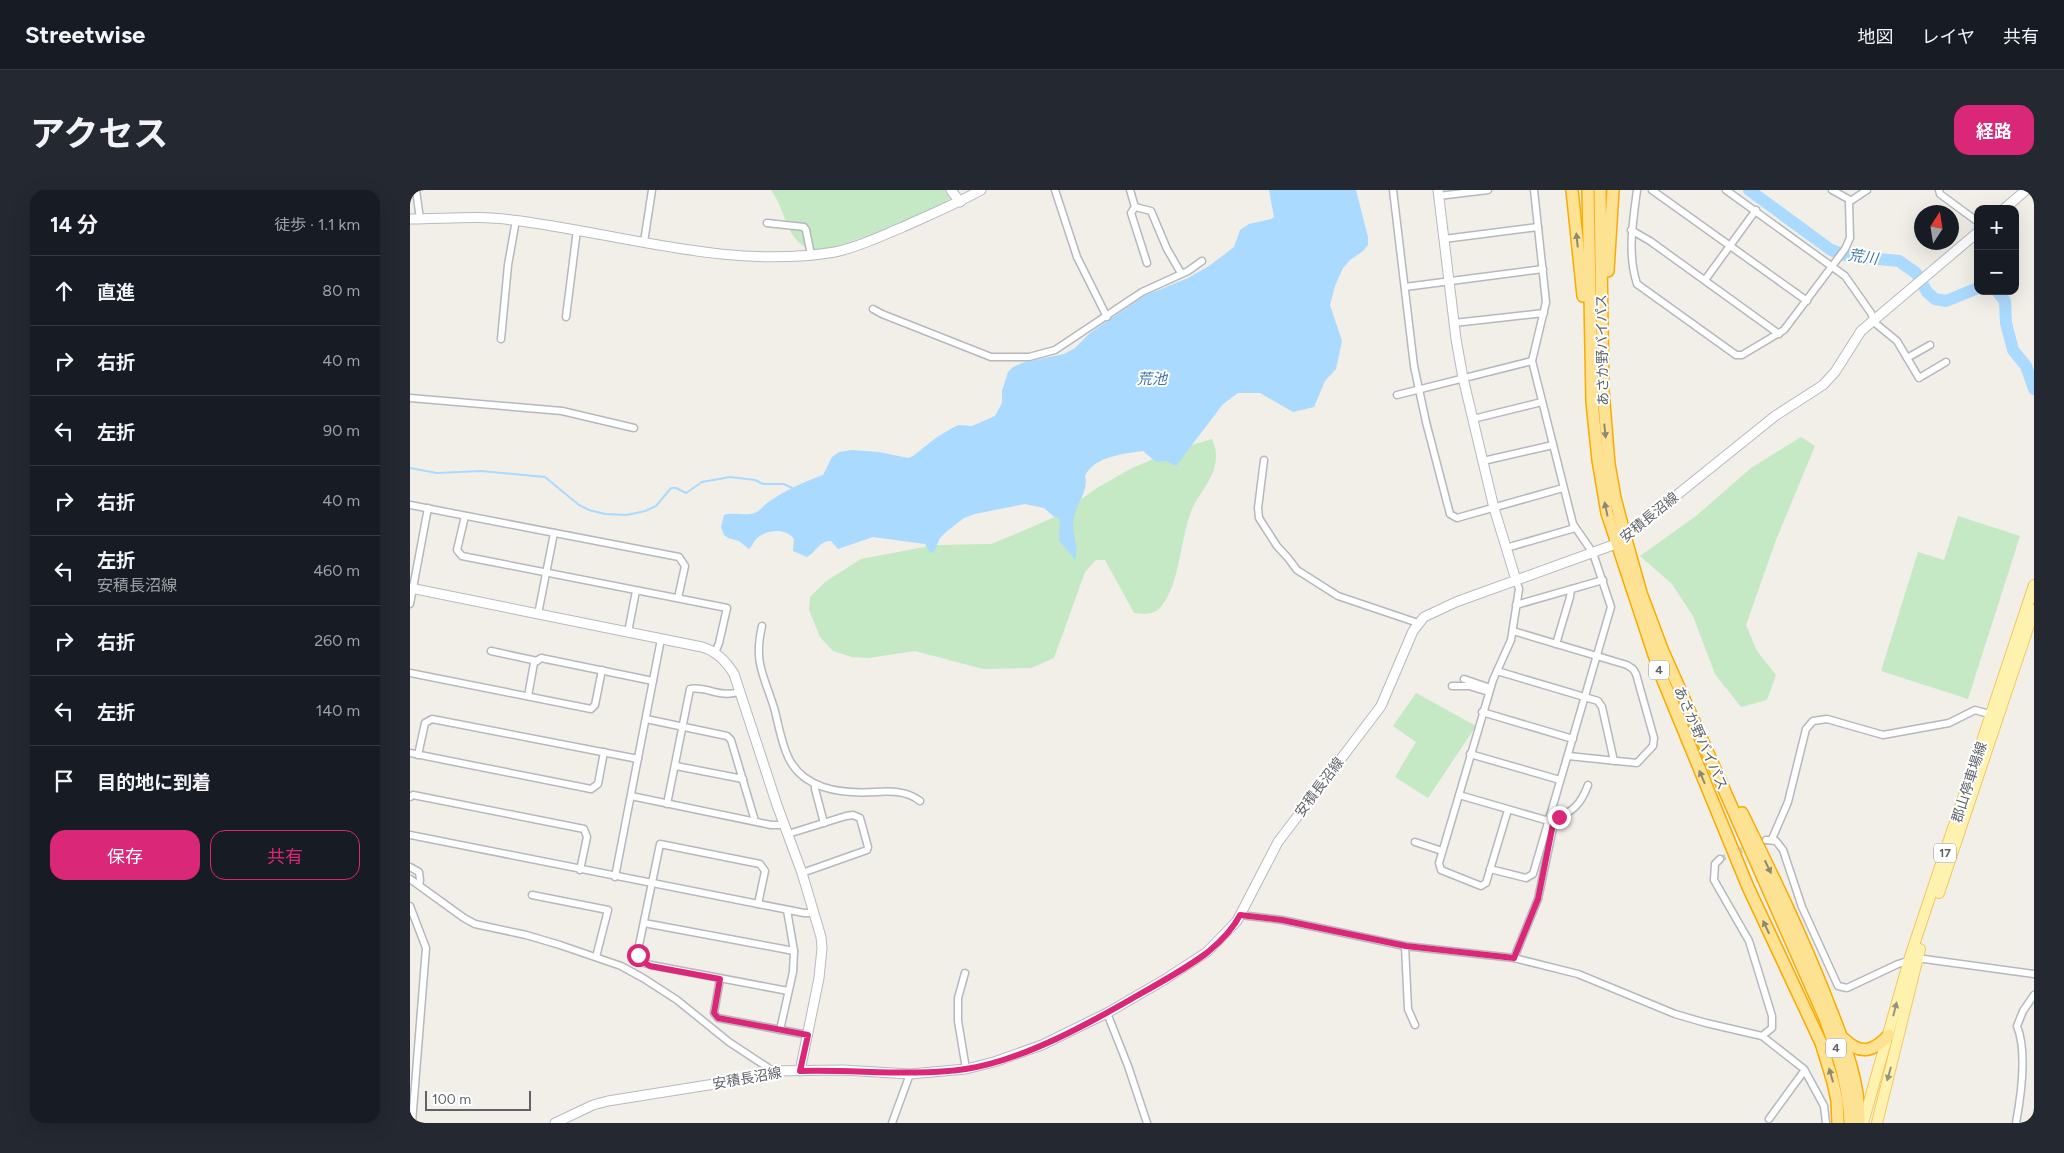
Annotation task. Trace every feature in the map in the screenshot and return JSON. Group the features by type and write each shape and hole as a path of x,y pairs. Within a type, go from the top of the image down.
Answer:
{"highway":[{"path":"1572,190 1586,339 1591,357"},
{"name":"あさか野バイパス","path":"1588,190 1592,402 1598,460 1607,513 1620,540 1652,624 1712,763 1808,977 1839,1055 1848,1094 1850,1123"},
{"name":"あさか野バイパス","path":"1600,190 1604,426 1620,540 1660,673 1748,887 1821,1043 1833,1082 1837,1101 1838,1123"},
{"path":"1602,369 1607,337 1607,282 1613,190"},
{"path":"1712,763 1724,778 1767,864 1820,982 1851,1063 1858,1098 1859,1123"},
{"path":"1841,1036 1853,1047 1867,1050 1881,1043 1889,1035"}],"main road":[{"path":"951,190 960,202"},
{"path":"410,219 516,220 746,257 811,255 837,251 867,242 960,202 982,190"},
{"path":"2009,205 2026,190"},
{"path":"1438,193 1463,378 1494,508 1516,580"},
{"name":"安積長沼線","path":"555,1123 593,1105 608,1101 727,1082 771,1071 843,1070 910,1074 966,1069 994,1062 1042,1045 1107,1013 1164,980 1207,952 1230,930 1240,915 1278,842 1381,706 1395,678 1410,637 1424,617 1442,607 1593,552 1620,540 1775,416 1823,385 1835,372 1858,336 1873,320 1974,238"},
{"name":"郡山停車場線","path":"1995,715 2034,585"},
{"path":"412,589 702,646 715,653 730,668 802,873 821,937 822,956 800,1071"},
{"name":"郡山停車場線","path":"1863,1123 1913,959 1995,715 2034,610"},
{"name":"郡山停車場線","path":"1880,1122 1913,959"}],"street":[{"path":"416,190 420,219"},
{"path":"644,242 652,190"},
{"path":"1055,190 1077,257 1107,317"},
{"path":"1130,190 1135,207"},
{"path":"1393,190 1414,366 1450,514 1457,518 1563,488"},
{"path":"1438,193 1488,190"},
{"path":"1514,958 1538,899 1551,819 1560,780 1612,607 1593,552 1575,528 1563,488 1532,361 1546,298 1534,190"},
{"path":"1637,190 1631,230 1633,271 1639,287 1734,354 1742,355 1779,334 1833,266 1849,241 1850,200"},
{"path":"1652,190 1807,301"},
{"path":"1726,190 1833,266 1848,279 1873,320 1895,338 1919,378 1946,362"},
{"path":"1832,190 1850,200"},
{"path":"1850,200 1867,190"},
{"path":"1939,190 1940,194 1974,219"},
{"path":"1135,207 1152,211 1167,249 1181,273"},
{"path":"1135,207 1131,213 1147,263"},
{"path":"1705,280 1756,210"},
{"path":"501,339 508,265 516,220"},
{"path":"767,223 804,227 811,255"},
{"path":"1444,239 1538,227"},
{"path":"566,317 577,230"},
{"path":"1631,230 1650,241 1779,334"},
{"path":"874,309 882,314 998,358 1029,357 1055,350 1142,292 1202,261"},
{"path":"1404,287 1543,269"},
{"path":"1454,322 1544,313"},
{"path":"1907,358 1930,344"},
{"path":"1397,395 1532,361"},
{"path":"410,398 562,411 634,428"},
{"path":"1473,419 1542,402"},
{"path":"1483,460 1553,445"},
{"path":"1264,460 1259,498 1259,518 1277,546 1297,570 1338,596 1418,623"},
{"path":"410,505 680,556 686,566 678,598"},
{"path":"410,604 428,508"},
{"path":"465,516 457,550 462,556 727,608 719,644 715,653"},
{"path":"1506,548 1575,528"},
{"path":"538,614 554,533"},
{"path":"1508,810 1486,883 1481,886 1441,870 1439,864 1442,851 1482,712 1489,690 1511,640 1519,589 1516,580"},
{"path":"1516,604 1603,580"},
{"path":"1556,644 1571,589"},
{"path":"628,632 636,590"},
{"path":"762,626 758,642 762,673 786,751 800,774 815,784 846,792 901,792 911,795 920,801"},
{"path":"1513,631 1597,656 1633,669 1654,738 1652,746 1637,763 1568,756"},
{"path":"615,876 661,639"},
{"path":"491,651 538,661"},
{"path":"528,696 534,663 541,658 653,681"},
{"path":"410,673 591,709 595,705 602,670"},
{"path":"1497,671 1596,700 1601,704 1614,761"},
{"path":"1464,679 1489,690"},
{"path":"1452,686 1469,686 1489,690"},
{"path":"667,804 690,689 696,688 726,695 739,692"},
{"path":"1995,715 1975,710 1950,723 1883,734 1823,718 1813,721 1806,729 1788,802 1769,839 1778,842 1783,850 1802,907 1836,985 1847,988 1913,959 2034,974"},
{"path":"1482,712 1573,739"},
{"path":"418,755 424,723 432,719 638,758"},
{"path":"646,719 727,736 731,740 755,821"},
{"path":"410,753 591,789 598,784 604,752"},
{"path":"1470,754 1560,780"},
{"path":"676,766 743,779"},
{"path":"815,784 824,822"},
{"path":"1459,795 1508,810 1551,819 1570,812 1585,796 1588,785"},
{"path":"410,798 413,795 584,829 587,837 580,870"},
{"path":"631,796 784,825"},
{"path":"788,834 852,815 860,818 868,847 867,850 802,873"},
{"path":"1490,869 1526,878 1533,874 1551,819"},
{"path":"410,835 652,884 787,910 814,913"},
{"path":"1415,842 1442,851"},
{"path":"758,904 765,870 760,864 660,844 638,955 644,963 788,991"},
{"path":"1720,859 1715,864 1714,880 1749,941 1772,1016 1772,1028 1762,1036"},
{"path":"410,866 419,872 420,880 418,884"},
{"path":"410,879 475,924 526,935 621,966 662,989 729,1042 771,1071"},
{"path":"532,895 608,910 596,957"},
{"path":"410,906 426,948 411,1100 412,1123"},
{"path":"780,1030 794,951 787,910"},
{"path":"1240,915 1282,920 1406,946 1514,958 1578,974 1630,997 1691,1018 1762,1036 1800,1065 1824,1106 1826,1123"},
{"path":"644,923 794,951"},
{"path":"1406,946 1408,1009 1415,1025"},
{"path":"965,973 958,998 958,1021 966,1069"},
{"path":"720,979 714,1013 722,1020 808,1035"},
{"path":"2016,1123 2019,1103 2021,1050 2021,1033 2017,1026 2022,1011 2034,995"},
{"path":"1107,1013 1128,1066 1147,1123"},
{"path":"1769,1119 1804,1071"},
{"path":"892,1123 910,1074"}],"green space":[{"path":"771,190 959,190 958,194 928,212 817,253 798,242 792,234 777,199"},
{"path":"1801,437 1815,446 1776,540 1746,625 1757,651 1776,675 1767,700 1741,707 1715,674 1693,616 1672,584 1640,556 1696,516 1751,468"},
{"path":"1212,439 1216,455 1213,471 1192,509 1176,575 1167,599 1154,612 1145,614 1134,613 1105,560 1096,560 1085,572 1054,658 1031,668 983,669 915,651 868,658 852,657 833,651 820,637 809,610 810,597 825,582 861,559 935,545 991,544 1057,516 1097,488 1132,468 1175,450"},
{"path":"1958,516 2020,536 1968,699 1881,671 1918,552 1944,560"},
{"path":"1416,693 1476,726 1428,798 1395,777 1416,742 1393,726"}],"water":[{"name":"荒池","path":"1269,190 1356,190 1368,237 1368,245 1343,268 1335,286 1330,305 1342,341 1336,369 1325,381 1314,407 1293,412 1260,393 1238,393 1223,404 1176,466 1165,461 1156,462 1143,451 1110,457 1095,464 1085,476 1084,492 1074,517 1075,560 1059,540 1059,518 1053,516 1044,508 1025,504 964,518 940,538 934,552 930,553 925,544 873,537 838,549 831,541 827,541 807,557 793,551 794,539 786,533 776,531 765,533 756,539 749,549 739,541 724,535 721,527 724,515 757,512 767,503 787,491 823,475 832,457 839,452 852,450 879,452 908,458 954,427 959,425 972,426 995,416 1002,403 1002,391 1008,372 1013,367 1025,362 1064,354 1075,348 1090,333 1144,296 1188,278 1209,266 1234,247 1240,230 1249,224 1274,217"}],"waterway":[{"name":"荒川","path":"1749,190 1831,250 1848,256 1899,261 1916,273 1927,292 1935,299 1946,301 1974,290"},
{"name":"荒川","path":"2000,295 2005,301 2006,323 2013,350 2026,366 2034,389"},
{"path":"410,468 437,473 481,471 545,477 579,505 605,514 627,515 645,511 656,506 671,488 676,488 686,493 702,482 730,477 755,480 763,484 784,484 794,489"}],"tunnel":[{"path":"1720,859 1751,846"}],"route":[{"path":"638,955 644,963 650,966 720,979 714,1013 722,1020 808,1035 800,1071 843,1070 910,1074 966,1069 994,1062 1042,1045 1107,1013 1164,980 1207,952 1230,930 1240,915 1282,920 1406,946 1514,958 1538,899 1554,819 1559,817"}]}
